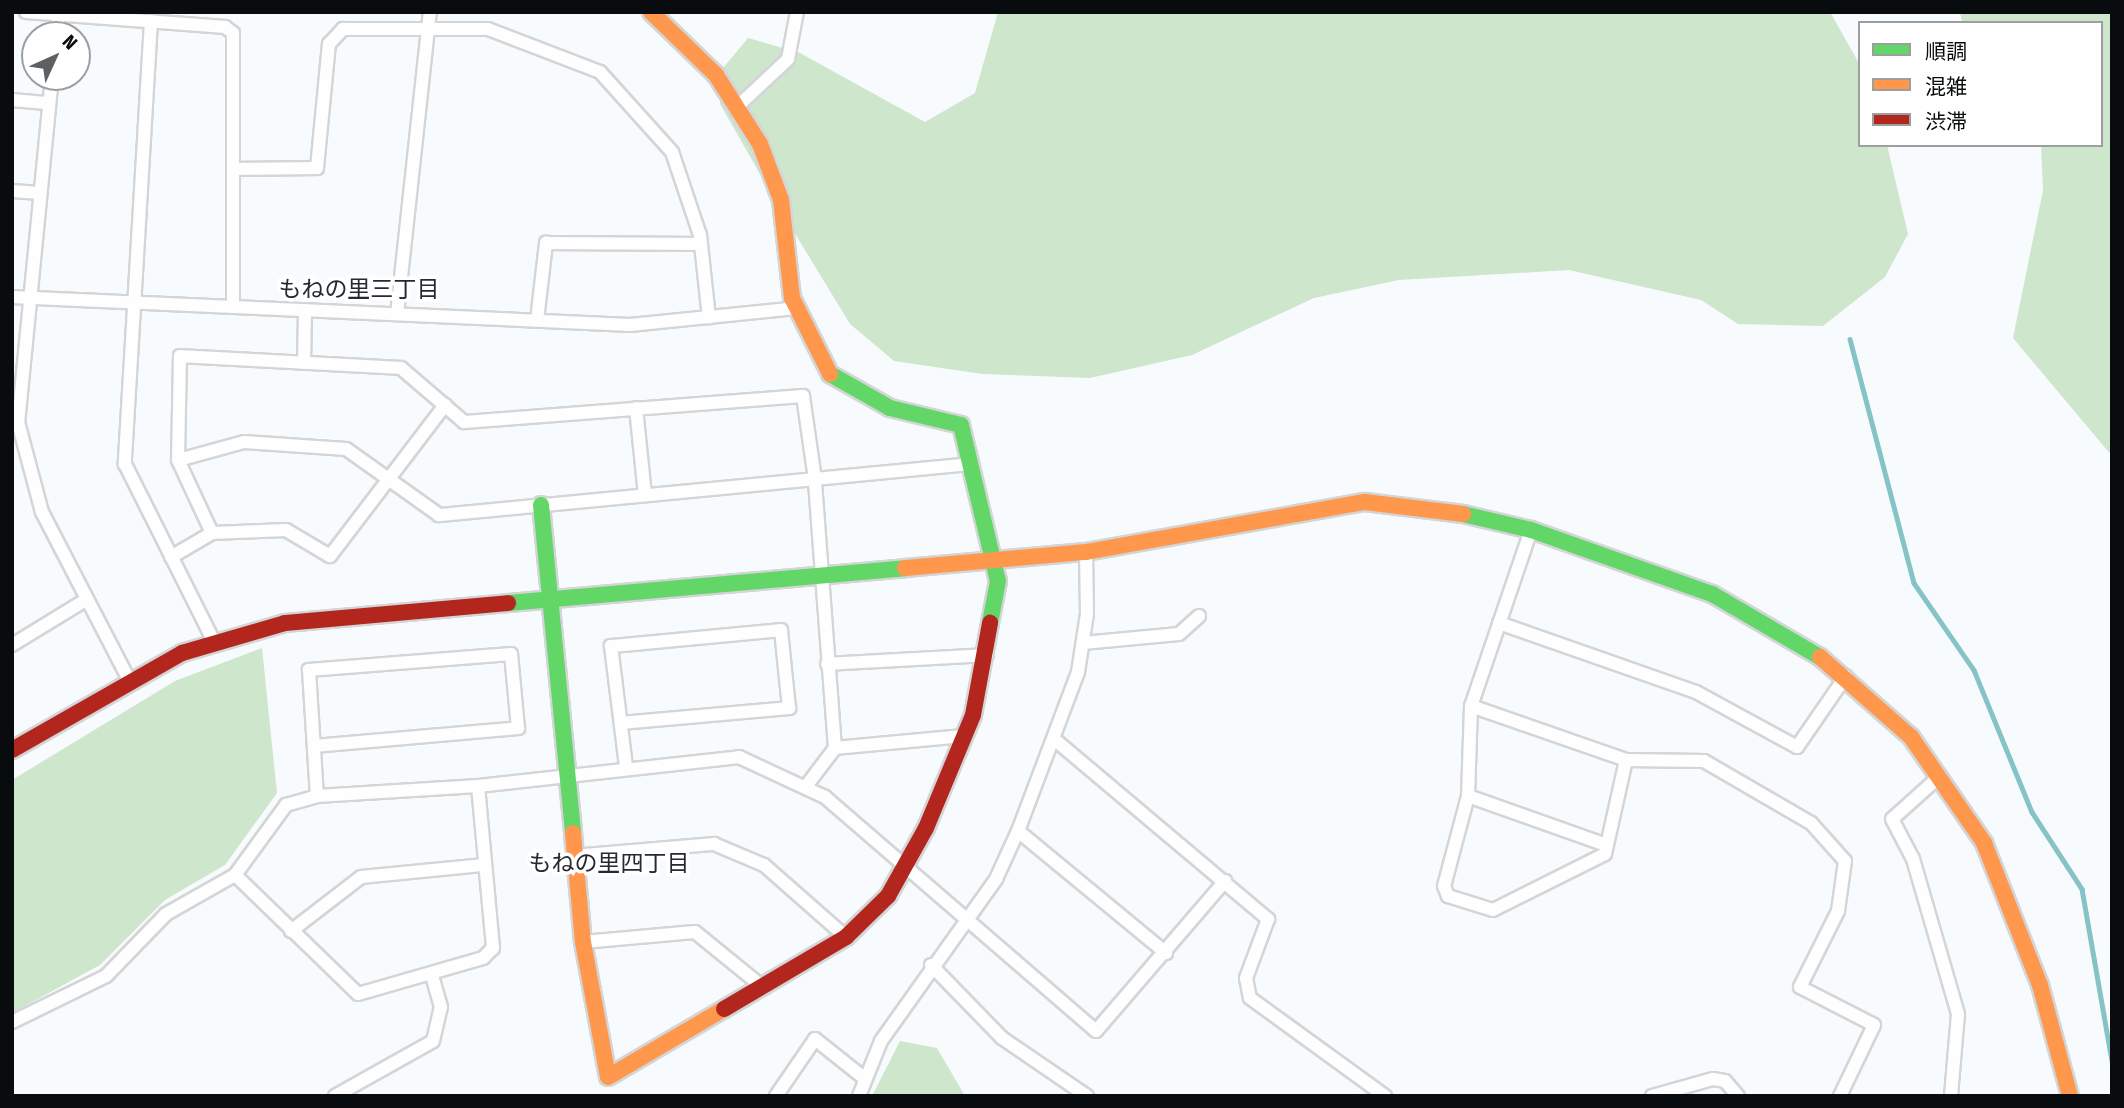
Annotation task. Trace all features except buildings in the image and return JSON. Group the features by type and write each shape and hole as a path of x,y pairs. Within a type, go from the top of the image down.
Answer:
{"street":[{"path":"26,12 225,27 233,33 233,307"},
{"path":"541,505 583,942 608,1077 764,988 846,937 907,869 965,736 987,655 997,558 961,425 890,408 837,383 806,338 796,308 781,200 738,106 705,61 651,12"},
{"path":"738,106 788,59 797,12"},
{"path":"234,169 317,168 329,44 337,32 430,18 488,29 600,72 672,152 701,244 709,318"},
{"path":"397,314 430,18"},
{"path":"150,21 125,464 213,640"},
{"path":"50,91 28,300 16,384 18,422 30,480 87,599 130,680"},
{"path":"12,100 49,103"},
{"path":"12,191 40,193"},
{"path":"537,320 546,243 701,244"},
{"path":"12,298 630,324 796,308"},
{"path":"304,363 306,310"},
{"path":"212,533 178,460 180,356 401,368 464,422 803,396 815,479 819,573 835,748 807,785"},
{"path":"171,557 212,533 286,530 330,556 445,405"},
{"path":"636,408 645,495"},
{"path":"178,460 244,442 346,449 439,515 972,464"},
{"path":"12,750 130,680 213,640 325,617 1086,552 1365,502 1420,505 1531,530 1712,594 1779,628 1846,676 1911,737 1984,843 2011,901 2070,1096"},
{"path":"1531,530 1471,706 1468,796 1444,886 1448,896 1493,910 1605,854 1626,760"},
{"path":"859,1096 864,1078 931,965 967,921 1018,831 1054,739 1083,643 1086,552"},
{"path":"12,645 87,599"},
{"path":"1083,643 1179,634 1199,616"},
{"path":"1499,623 1696,692 1797,747 1846,676"},
{"path":"621,723 789,708 781,630 611,646 626,767"},
{"path":"314,746 518,728 511,654 309,670 317,796"},
{"path":"827,664 987,655"},
{"path":"1471,706 1626,760 1704,761 1773,797 1835,844 1845,861 1838,911 1800,987 1874,1025 1840,1096"},
{"path":"835,748 965,736"},
{"path":"1054,739 1268,919 1246,978 1256,1008 1385,1096"},
{"path":"12,1022 106,976 166,914 235,874 286,805 317,796 478,786 626,767 739,757 807,785 1096,1031 1166,953 1225,881"},
{"path":"1940,776 1892,819 1913,859 1958,1014 1951,1096"},
{"path":"235,874 358,994 491,953 478,786"},
{"path":"1468,796 1606,845"},
{"path":"1018,831 1166,953"},
{"path":"573,856 714,844 764,865 846,937"},
{"path":"291,931 361,877 484,865"},
{"path":"583,942 695,932 764,988"},
{"path":"931,965 1002,1038 1087,1096"},
{"path":"334,1096 433,1041 441,1007 431,973"},
{"path":"776,1096 816,1039 864,1078"},
{"path":"1652,1096 1713,1079 1725,1081 1738,1096"}],"green space":[{"path":"998,12 1830,12 1858,61 1858,147 1887,147 1908,234 1885,277 1823,326 1738,324 1701,300 1569,270 1399,280 1314,298 1192,355 1090,378 982,374 894,361 850,324 780,209 720,104 723,68 748,38 800,53 925,122 975,93"},
{"path":"1960,12 2112,12 2112,456 2013,338 2043,190 2041,147 2103,147 2103,21 1962,21"},
{"path":"262,648 277,793 225,865 165,900 100,965 12,1013 12,780 175,681"},
{"path":"900,1041 937,1048 965,1096 872,1096"}],"waterway":[{"path":"1850,339 1914,583 1974,670 2032,812 2082,889 2112,1061"}],"traffic: fast":[{"path":"830,374 890,408 961,425 998,581 990,623"},
{"path":"541,505 573,833"},
{"path":"1463,514 1531,530 1712,594 1820,657"},
{"path":"508,603 905,568"}],"traffic: slow":[{"path":"651,12 716,75 760,144 781,200 792,298 830,374"},
{"path":"905,568 1086,552 1365,502 1463,514"},
{"path":"1820,657 1911,737 1984,843 2040,985 2070,1096"},
{"path":"573,833 583,942 608,1077 724,1009"}],"traffic: jam":[{"path":"12,750 182,653 285,623 508,603"},
{"path":"724,1009 846,937 888,896 926,828 973,715 990,623"}],"district":[{"name":"もねの里三丁目","path":"359,289"},
{"name":"もねの里四丁目","path":"609,863"}]}
